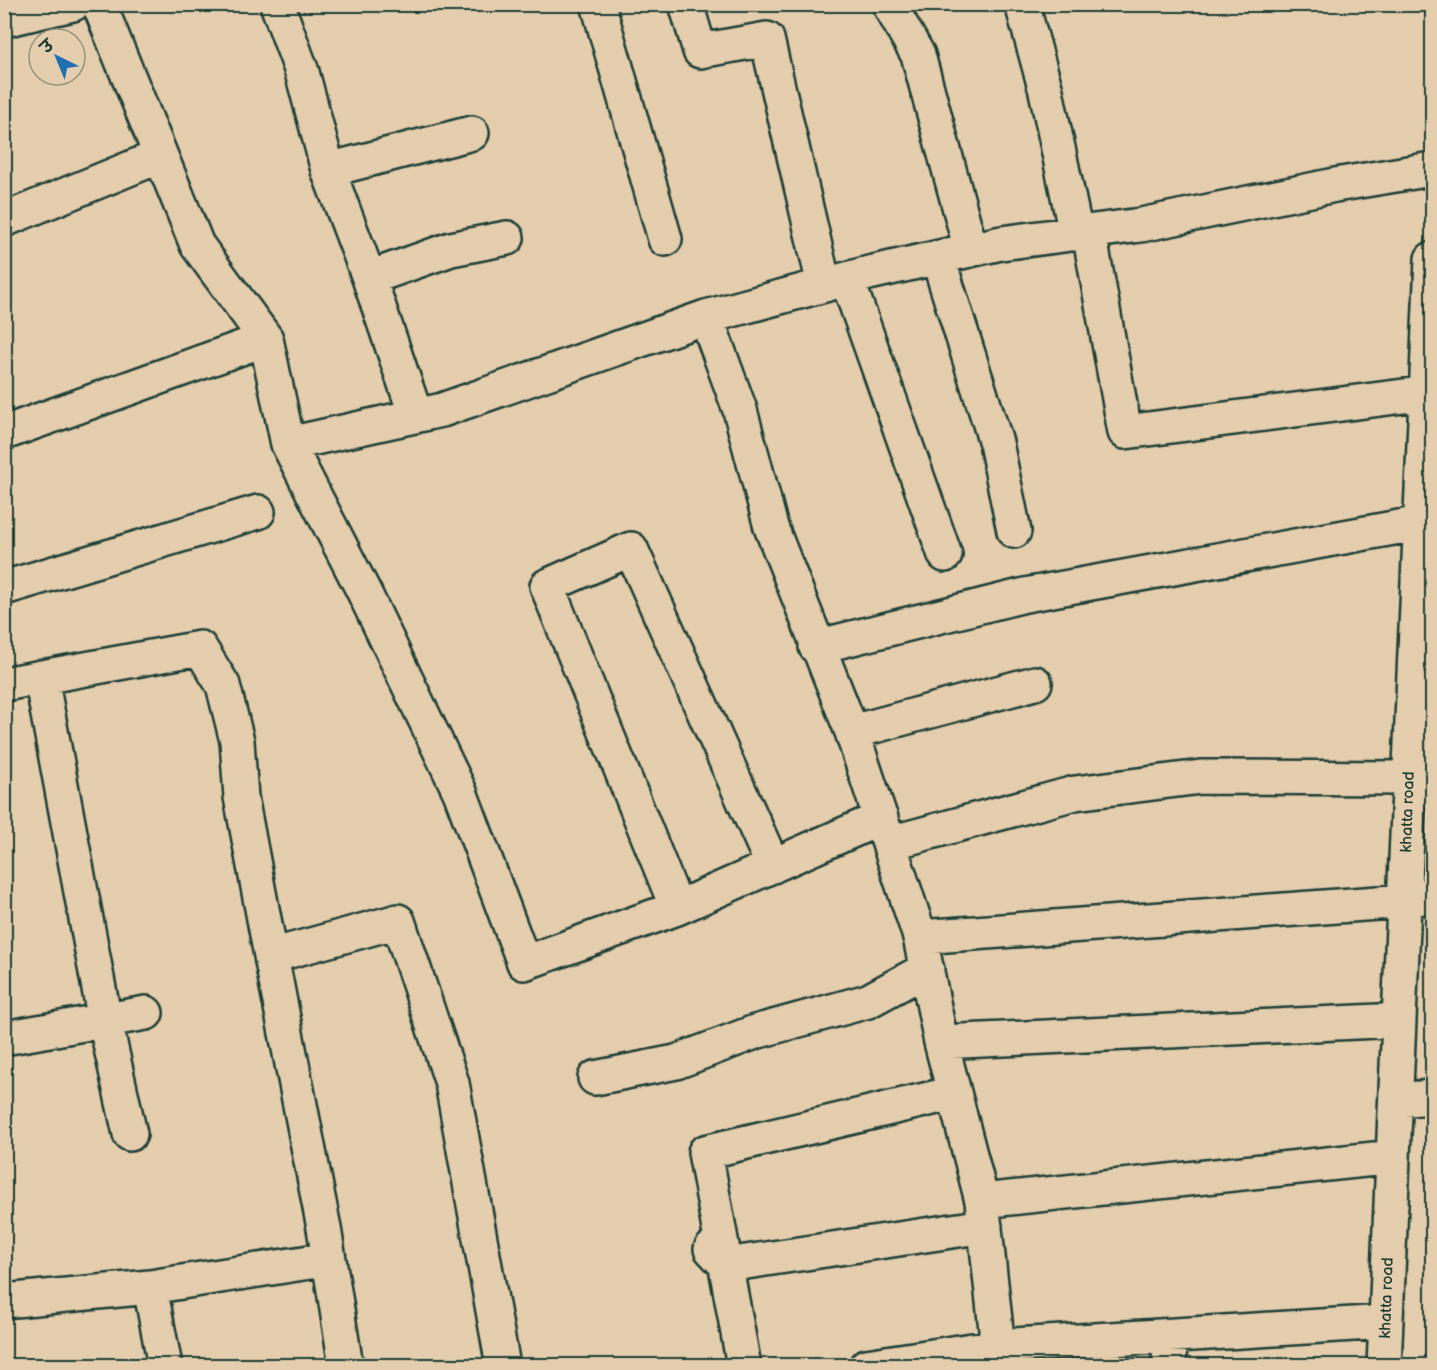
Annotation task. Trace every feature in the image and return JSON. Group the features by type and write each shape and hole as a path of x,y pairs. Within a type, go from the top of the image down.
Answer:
{"street":[{"path":"4,20 73,4"},
{"path":"99,4 197,245 266,339 288,444 364,592 460,792 525,963 677,908 773,866 886,831 1086,791 1201,777 1421,770"},
{"path":"277,4 302,72 328,170 369,278 416,416"},
{"path":"598,4 665,239"},
{"path":"686,4 700,51 767,39 835,282 945,555"},
{"path":"889,4 918,55 970,250"},
{"path":"1022,4 1083,233 1125,432 1427,393"},
{"path":"328,170 472,133"},
{"path":"4,220 142,163"},
{"path":"288,444 442,410 706,317 835,282 1001,243 1141,225 1335,185 1432,169"},
{"path":"369,278 451,249 507,238"},
{"path":"938,258 996,443 1014,531"},
{"name":"khatta road","path":"1384,1365 1399,1020 1419,898 1427,522 1427,393 1432,259"},
{"path":"706,317 740,410 771,527 816,647 852,732 920,936 941,1042 983,1213 999,1356"},
{"path":"4,433 266,339"},
{"path":"4,588 258,513"},
{"path":"816,647 1025,595 1427,522"},
{"path":"677,908 547,586 631,549 773,866"},
{"path":"4,684 200,648 223,685 237,741 241,796 329,1259 346,1365"},
{"path":"41,677 105,1021 130,1134"},
{"path":"852,732 1035,683"},
{"path":"920,936 1419,898"},
{"path":"271,956 398,921 452,1083 503,1365"},
{"path":"595,1078 676,1062 755,1032 868,1001 927,969"},
{"path":"4,1038 146,1013"},
{"path":"941,1042 1399,1020"},
{"path":"744,1365 715,1253 705,1152 954,1093"},
{"path":"1396,1100 1432,1097"},
{"path":"715,1253 983,1213 1393,1157"},
{"path":"4,1301 150,1287 329,1259"},
{"path":"150,1287 165,1365"},
{"path":"866,1365 999,1356 1170,1351 1386,1322"}]}
